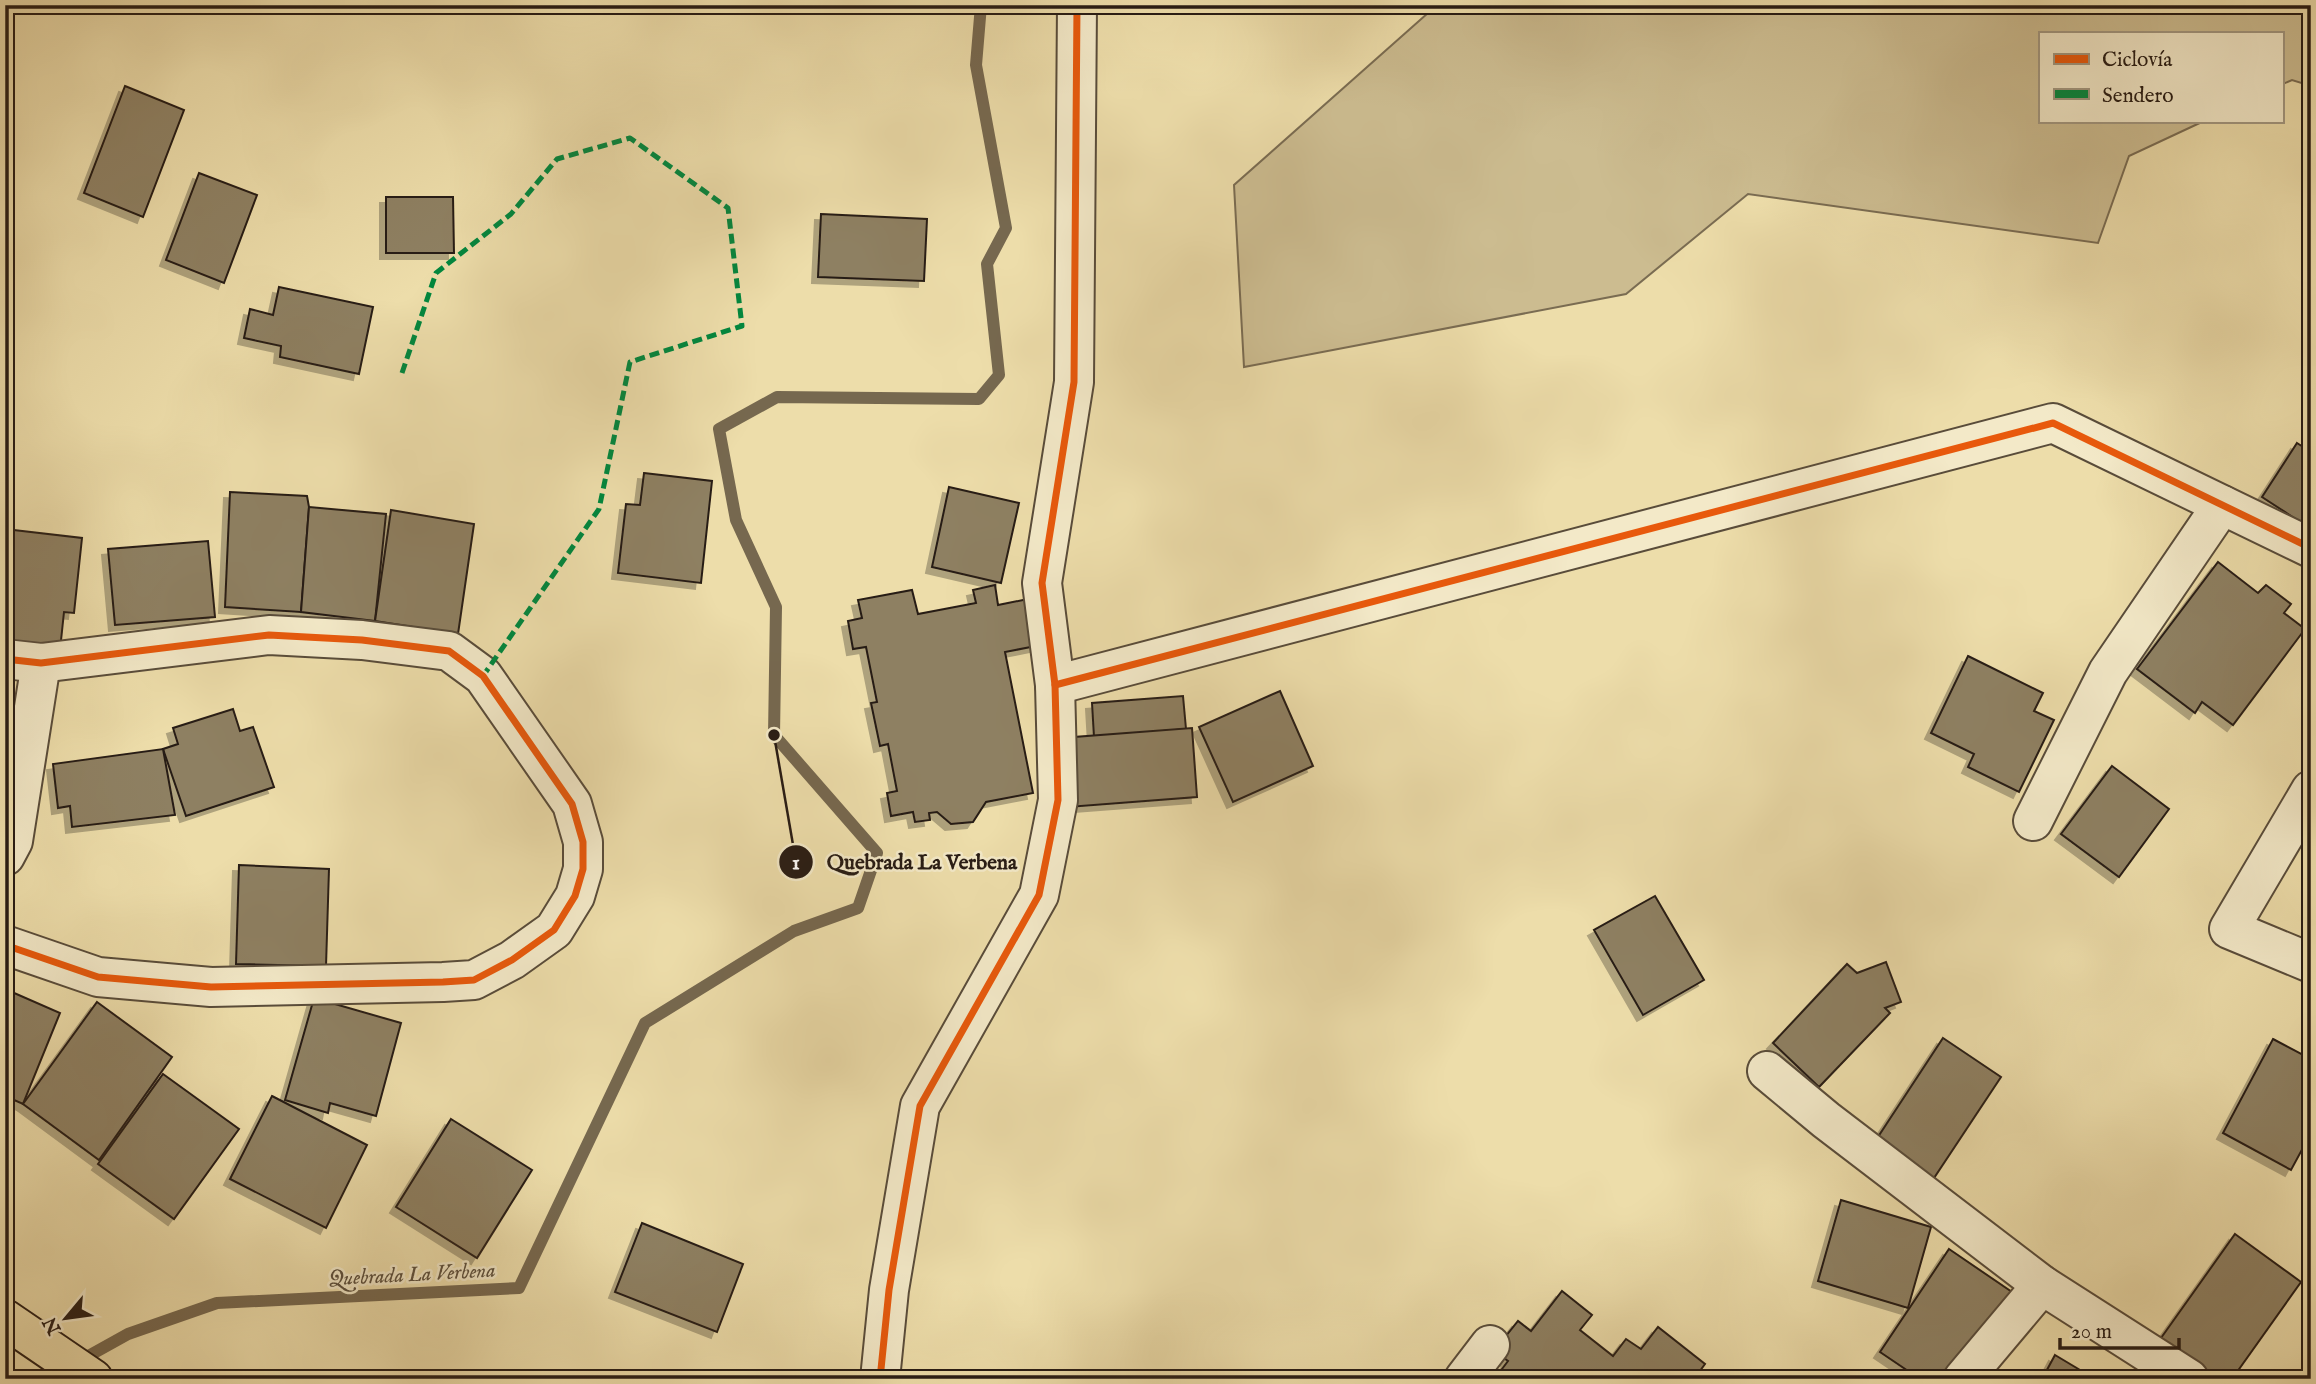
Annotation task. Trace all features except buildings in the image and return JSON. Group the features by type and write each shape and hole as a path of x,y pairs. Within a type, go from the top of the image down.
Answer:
{"main road":[{"path":"5,1319 93,1379"}],"street":[{"path":"880,1379 890,1290 920,1106 1039,895 1058,800 1055,685 1042,583 1074,382 1077,5"},
{"path":"1055,685 2053,423 2311,548"},
{"path":"2033,821 2108,672 2222,505"},
{"path":"5,856 13,841 23,661 269,635 362,640 449,651 483,676 572,804 583,842 583,869 575,896 554,930 512,960 474,980 211,987 98,977 5,945"},
{"path":"2311,790 2230,929 2311,963"},
{"path":"1767,1071 1826,1120 2042,1285 2189,1379"},
{"path":"1963,1379 2042,1285"},
{"path":"1464,1379 1490,1345"}],"shaded area":[{"path":"1437,5 2311,5 2311,86 2292,80 2284,84 2284,32 2039,32 2039,122 2202,122 2129,156 2098,243 1748,194 1626,294 1244,367 1234,185"}],"waterway":[{"name":"Quebrada La Verbena","path":"47,1379 128,1334 217,1303 519,1288 645,1023 794,931 858,908 877,853 774,735 776,607 736,520 719,429 777,397 979,399 999,375 987,264 1006,228 976,65 981,5"}],"marked path":[{"path":"402,373 436,273 511,214 557,159 630,138 728,208 742,326 630,362 599,509 483,676"}],"cycle path":[{"path":"880,1379 889,1290 920,1106 1039,895 1058,800 1055,685 1042,583 1074,382 1077,5"},
{"path":"1055,685 2053,423 2311,548"},
{"path":"5,659 41,663 269,635 362,640 449,651 483,676 572,804 583,842 583,869 575,896 554,930 512,960 474,980 211,987 98,977 5,945"}],"place":[{"name":"Quebrada La Verbena","path":"774,735"}]}
